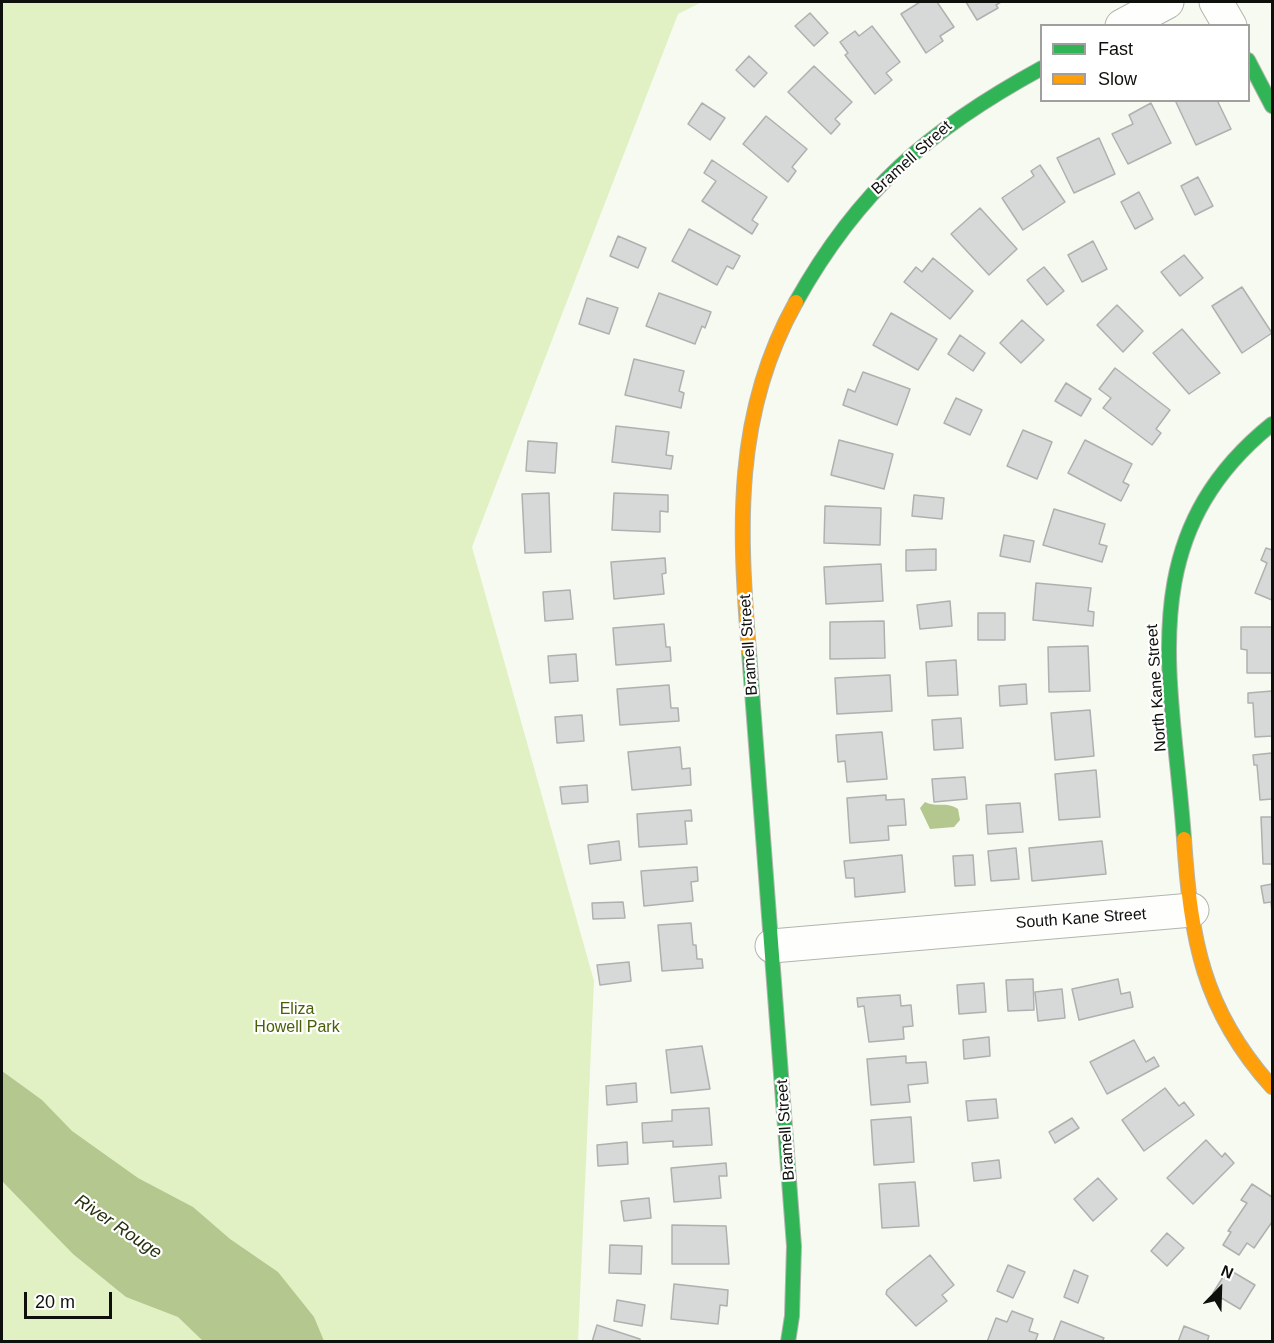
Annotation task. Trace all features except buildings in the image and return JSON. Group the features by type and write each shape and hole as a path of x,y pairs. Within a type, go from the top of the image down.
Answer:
{"street":[{"path":"1126,24 1167,2"},
{"path":"1216,2 1229,24"},
{"path":"1250,64 1272,106"},
{"name":"Bramell Street","path":"788,1341 792,1316 794,1246 742,565 741,514 745,461 752,419 765,373 786,321 812,272 844,225 886,176 926,141 964,113 1040,69"},
{"name":"North Kane Street","path":"1192,910 1185,854 1168,623 1172,580 1182,544 1208,492 1230,462 1252,439 1272,424"},
{"path":"1192,910 1197,950 1219,1012 1237,1043 1272,1087"},
{"name":"South Kane Street","path":"772,946 892,933 1192,910"}],"green space":[{"name":"Eliza Howell Park","path":"2,2 702,2 678,14 472,547 594,981 578,1341 2,1341"}],"water":[{"path":"925,802 958,809 960,820 954,827 930,829 920,808"},
{"name":"River Rouge","path":"2,1071 42,1100 72,1131 138,1178 193,1207 230,1239 278,1272 314,1317 324,1341 203,1341 178,1317 126,1297 73,1254 2,1181"}],"traffic: fast":[{"path":"1250,64 1272,106"},
{"path":"796,302 845,226 872,194 901,166 965,114 1040,69"},
{"path":"1184,839 1169,668 1170,615 1178,564 1196,515 1227,468 1272,424"},
{"path":"749,652 794,1246 792,1316 788,1342"}],"traffic: slow":[{"path":"749,652 743,561 745,473 751,430 761,387 775,344 796,302"},
{"path":"1184,839 1191,909 1204,971 1215,1001 1230,1029 1248,1058 1272,1087"}]}
